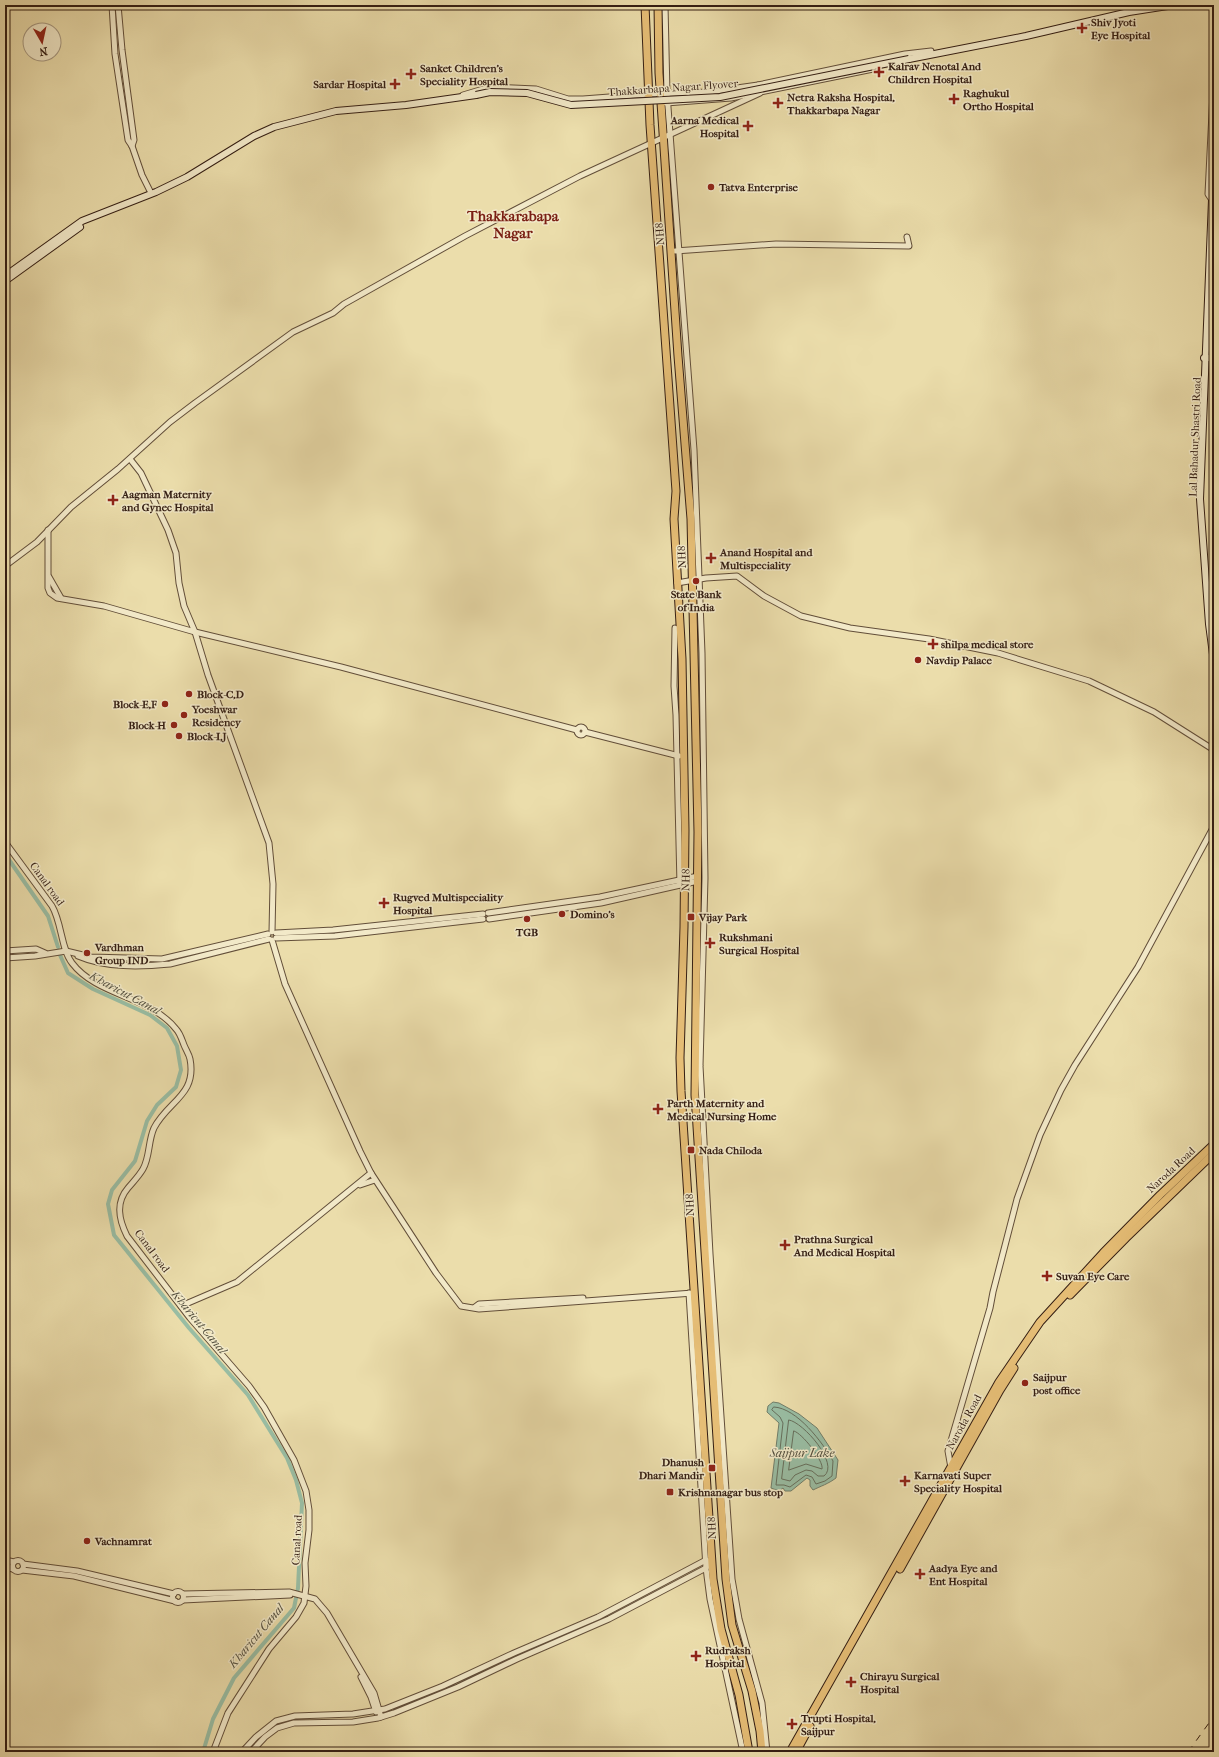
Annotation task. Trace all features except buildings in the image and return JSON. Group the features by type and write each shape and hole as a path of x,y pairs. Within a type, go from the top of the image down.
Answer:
{"main road":[{"name":"NH8","path":"645,5 648,94 676,491 674,519 682,666 682,882 678,1069 691,1293 709,1561 721,1629 739,1695 749,1752"},
{"name":"NH8","path":"658,5 658,38 665,104 675,251 678,356 696,579 698,878 694,1095 726,1579 734,1609 732,1625 752,1691 760,1731 762,1752"},
{"path":"1028,34 1153,5"},
{"path":"1028,34 1129,12 1174,5"},
{"name":"Thakkarbapa Nagar Flyover","path":"91,219 187,177 254,136 293,121 336,111 406,105 476,94 490,90 528,91 572,102 720,94 1028,34"},
{"path":"1214,150 1209,358 1200,499 1208,624 1214,662"},
{"path":"5,276 82,221 91,219"},
{"path":"5,281 91,219"},
{"name":"Lal Bahadur Shastri Road","path":"1214,236 1203,499 1214,639"},
{"name":"Naroda Road","path":"796,1752 820,1704 999,1382 1042,1323 1103,1253 1160,1195 1214,1144"},
{"name":"Naroda Road","path":"790,1752 820,1704 1000,1390 1042,1323 1126,1238 1214,1153"}],"street":[{"path":"112,5 117,68 128,140 132,146 142,175 151,193"},
{"path":"118,5 122,50 134,140 132,146"},
{"path":"664,94 665,5"},
{"path":"461,96 490,87 536,89 568,99 709,92 758,85 905,54 931,53"},
{"path":"461,96 490,95 535,97 570,107 699,102 760,93 907,62 931,53"},
{"path":"1212,200 1208,194 1214,72"},
{"path":"758,85 760,93"},
{"path":"5,566 48,530 71,507 130,459 170,422 228,378 293,332 333,313 350,301 464,236 580,176 760,93"},
{"path":"675,251 776,244 909,246 907,237"},
{"path":"130,459 142,473 168,530 176,553 179,584 184,606 195,632 208,675 269,843 273,884 272,936 285,984 318,1061 371,1173 436,1273 461,1306 475,1307 479,1304 540,1300 691,1293"},
{"path":"48,530 49,577 61,598 104,606 195,632 341,667 577,730 580,735 585,732 681,756 674,673 675,628"},
{"path":"677,582 737,576 764,596 801,616 850,628 929,639 998,653 1089,681 1154,712 1214,750"},
{"path":"696,579 702,653 705,878 700,1066 709,1246 734,1609 762,1703 767,1752"},
{"path":"951,1469 948,1450 990,1308 992,1292 1017,1199 1040,1135 1075,1065 1138,967 1214,826"},
{"name":"Canal road","path":"5,842 57,914 66,951 71,962 86,977 169,1021 177,1030 190,1057 191,1082 183,1094 158,1122 151,1136 144,1167 126,1190 119,1206 121,1225 127,1236 181,1306 249,1386 264,1407 294,1460 306,1491 309,1510 305,1563 306,1586 304,1597 298,1613 269,1649 228,1713 212,1752"},
{"path":"5,954 35,956 45,953 66,951 91,957 162,959 272,936 335,936 600,900 698,878"},
{"path":"181,1306 237,1282 317,1216 357,1186 371,1173"},
{"path":"357,1186 376,1180"},
{"path":"5,1560 14,1562 20,1561 23,1567"},
{"path":"709,1561 706,1568 710,1599 743,1752"},
{"path":"242,1752 256,1737 276,1721 295,1716 353,1714 378,1710 443,1686 514,1653 598,1617 709,1561"},
{"path":"13,1569 14,1562"},
{"path":"5,1567 18,1572 23,1567 77,1571 174,1594 179,1591 183,1597"},
{"path":"23,1567 74,1576 180,1602 183,1597"},
{"path":"251,1752 265,1737 277,1728 294,1723 353,1722 380,1718 458,1687 517,1658 608,1618 706,1568"},
{"path":"174,1594 173,1598 175,1601"},
{"path":"183,1597 289,1594 304,1597 312,1601 323,1612 363,1680 378,1710 380,1718"}],"water":[{"name":"Saijpur Lake","path":"773,1402 779,1403 799,1414 817,1428 838,1460 836,1478 813,1490 810,1486 810,1480 807,1478 791,1491 785,1491 783,1488 779,1491 771,1488 779,1423 767,1412 768,1406"}],"waterway":[{"name":"Kharicut Canal","path":"5,854 48,916 58,947"},
{"name":"Kharicut Canal","path":"60,955 68,973 93,989 150,1015 167,1028 177,1046 181,1070 176,1087 157,1105 147,1121 135,1161 112,1190 108,1204 114,1235 189,1328 248,1395 287,1458 296,1480 302,1503 298,1588 294,1608 234,1678 213,1719 203,1752"}],"railway":[{"path":"1188,1752 1214,1716"}],"place":[{"name":"Shiv Jyoti Eye Hospital","path":"1082,28"},
{"name":"Kalrav Nenotal And Children Hospital","path":"879,72"},
{"name":"Sanket Children's Speciality Hospital","path":"411,74"},
{"name":"Sardar Hospital","path":"395,84"},
{"name":"Raghukul Ortho Hospital","path":"954,99"},
{"name":"Netra Raksha Hospital, Thakkarbapa Nagar","path":"778,103"},
{"name":"Aarna Medical Hospital","path":"748,126"},
{"name":"Tatva Enterprise","path":"711,187"},
{"name":"Aagman Maternity and Gynec Hospital","path":"113,500"},
{"name":"Anand Hospital and Multispeciality","path":"711,558"},
{"name":"State Bank of India","path":"696,581"},
{"name":"shilpa medical store","path":"933,644"},
{"name":"Navdip Palace","path":"918,660"},
{"name":"Block-C,D","path":"189,694"},
{"name":"Block-E,F","path":"165,704"},
{"name":"Yoeshwar Residency","path":"184,715"},
{"name":"Block-H","path":"174,725"},
{"name":"Block-I,J","path":"179,736"},
{"name":"Rugved Multispeciality Hospital","path":"384,903"},
{"name":"Domino's","path":"562,914"},
{"name":"Vijay Park","path":"691,917"},
{"name":"TGB","path":"527,919"},
{"name":"Rukshmani Surgical Hospital","path":"710,943"},
{"name":"Vardhman Group IND","path":"87,953"},
{"name":"Parth Maternity and Medical Nursing Home","path":"658,1109"},
{"name":"Nada Chiloda","path":"691,1150"},
{"name":"Prathna Surgical And Medical Hospital","path":"785,1245"},
{"name":"Suvan Eye Care","path":"1047,1276"},
{"name":"Saijpur post office","path":"1025,1383"},
{"name":"Dhanush Dhari Mandir","path":"712,1468"},
{"name":"Karnavati Super Speciality Hospital","path":"905,1481"},
{"name":"Krishnanagar bus stop","path":"670,1492"},
{"name":"Vachnamrat","path":"87,1541"},
{"name":"Aadya Eye and Ent Hospital","path":"920,1574"},
{"name":"Rudraksh Hospital","path":"696,1656"},
{"name":"Chirayu Surgical Hospital","path":"851,1682"},
{"name":"Trupti Hospital, Saijpur","path":"792,1724"}],"district":[{"name":"Thakkarabapa Nagar","path":"513,224"}]}
